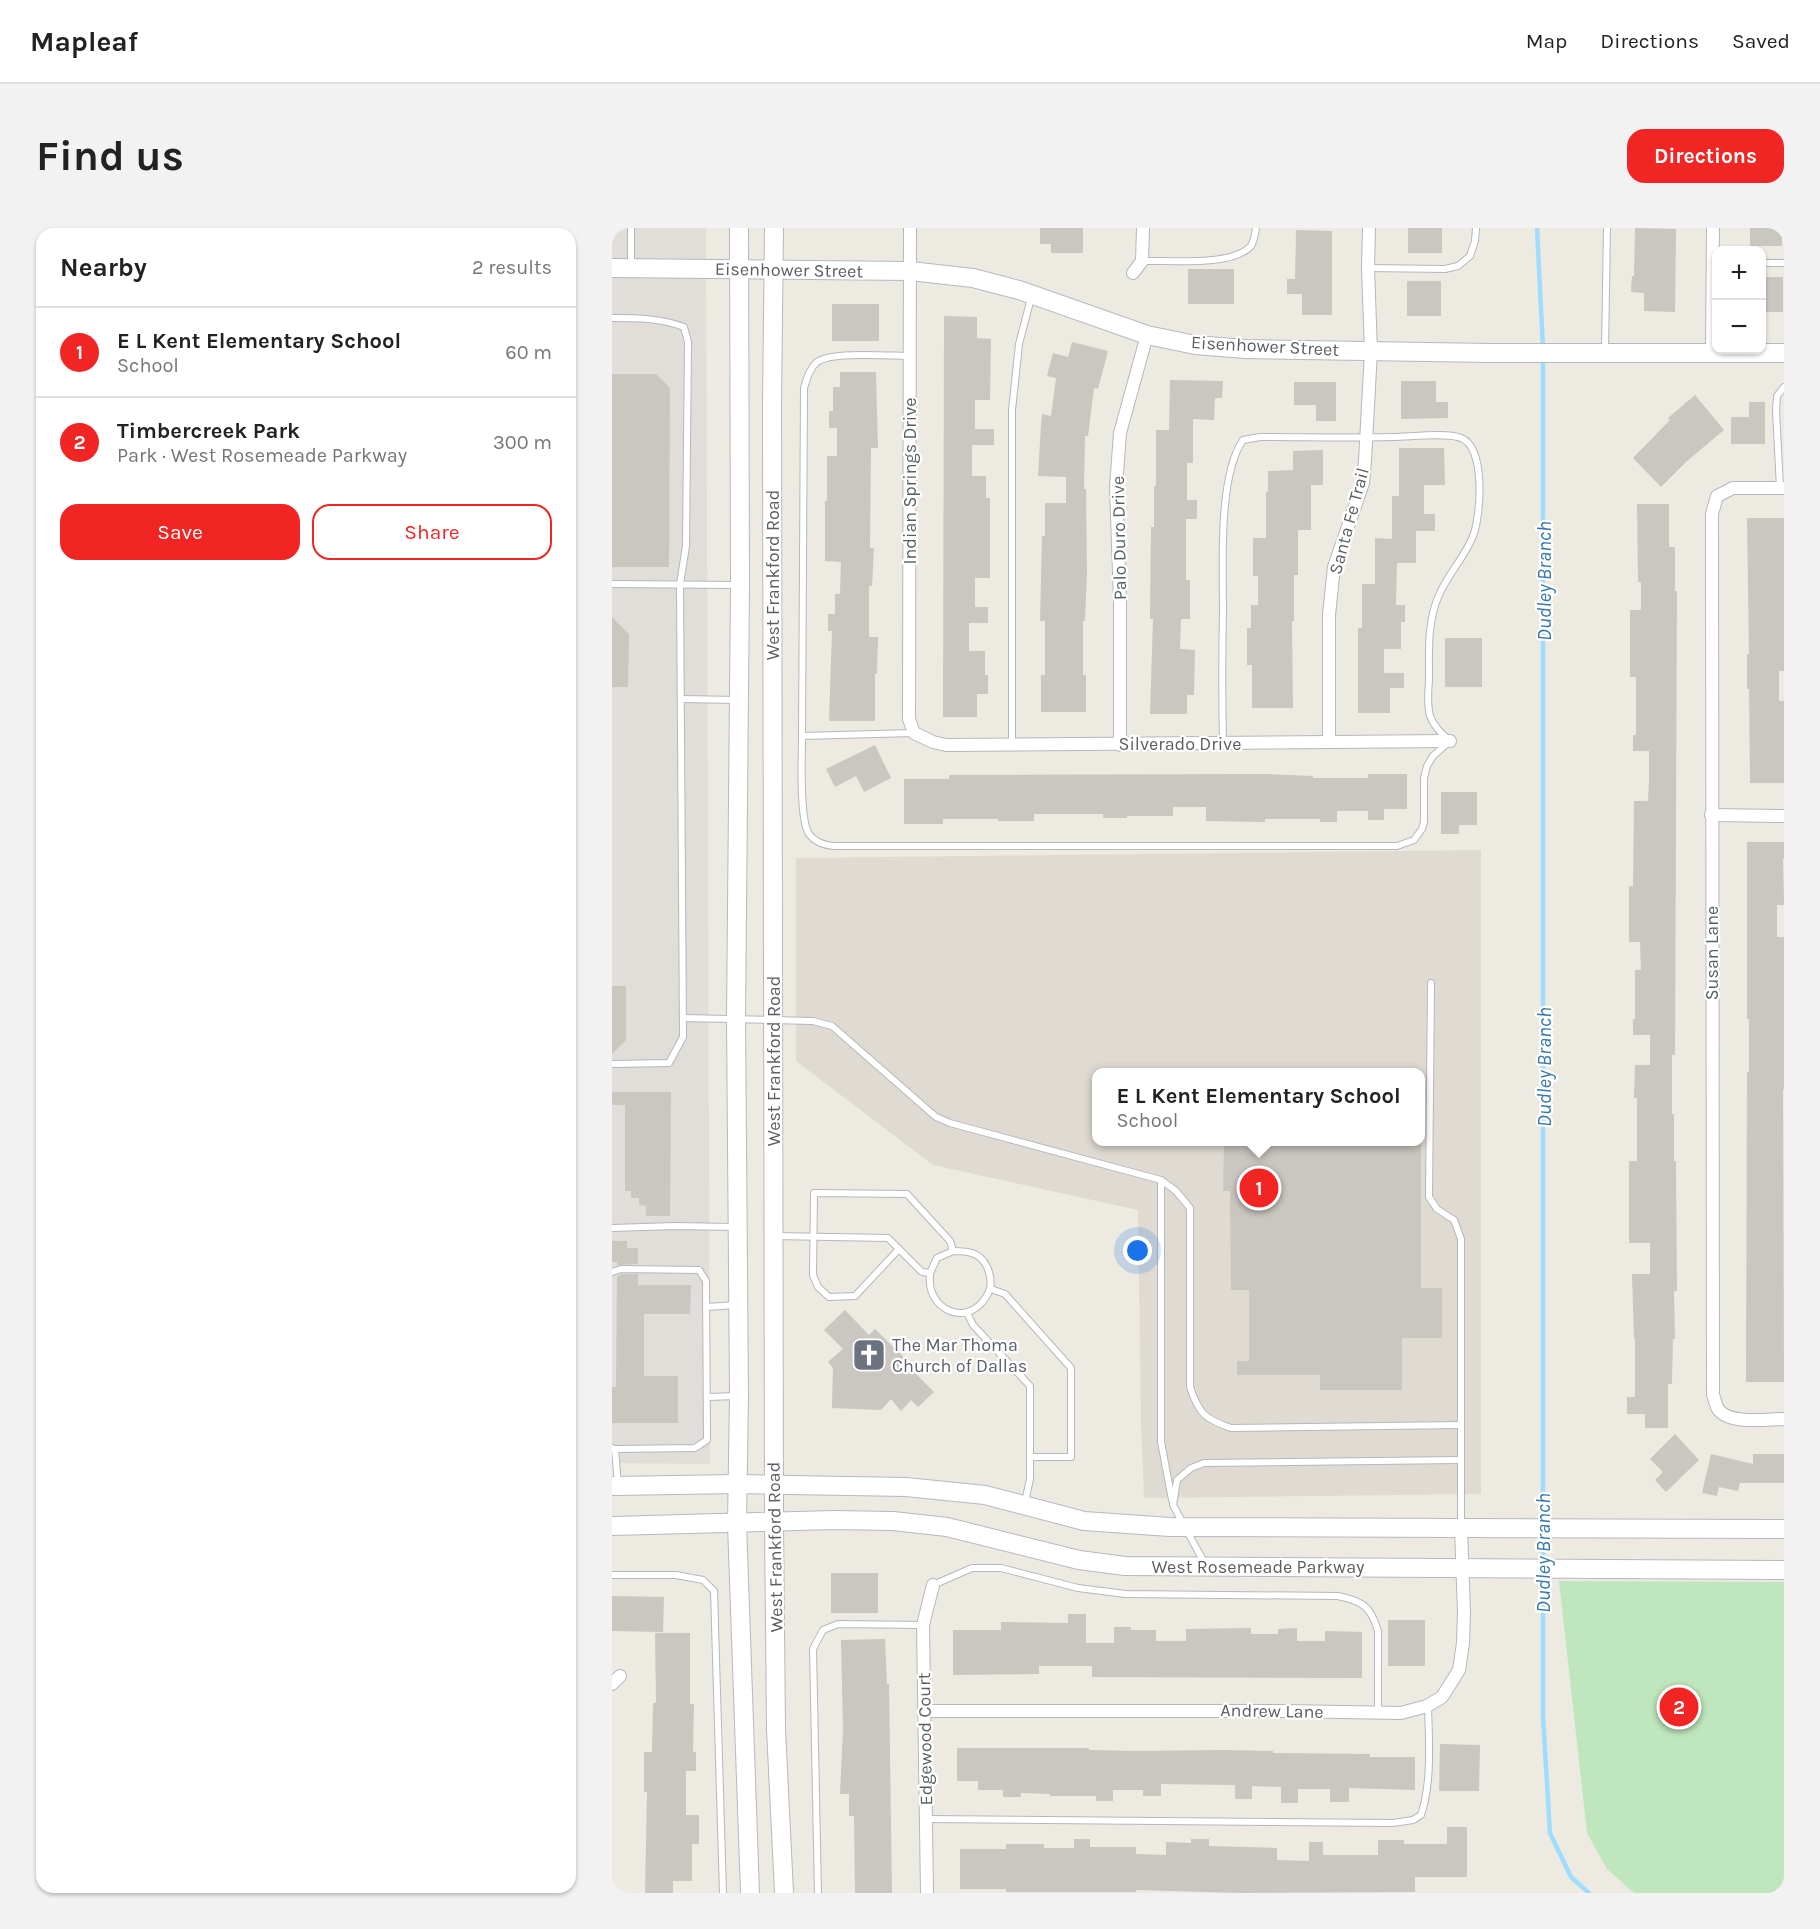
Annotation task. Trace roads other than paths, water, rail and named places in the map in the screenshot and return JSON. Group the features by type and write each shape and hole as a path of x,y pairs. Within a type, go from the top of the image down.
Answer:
{"main road":[{"name":"West Frankford Road","path":"739,228 740,585 736,1018 739,1396 737,1524 750,1893"},
{"name":"West Frankford Road","path":"774,228 772,404 774,1523 776,1729 784,1893"},
{"name":"Eisenhower Street","path":"612,268 910,271 973,278 1032,294 1147,334 1196,345 1245,349 1490,353 1712,353"},
{"name":"Eisenhower Street","path":"1766,353 1784,353"},
{"path":"615,1486 738,1484 906,1488 966,1492 1084,1521 1148,1526 1784,1530"},
{"name":"West Rosemeade Parkway","path":"612,1526 833,1520 904,1522 946,1527 1079,1560 1125,1566 1784,1570"}],"street":[{"name":"Indian Springs Drive","path":"910,228 909,719 914,733"},
{"path":"1133,273 1142,261 1143,228"},
{"name":"Santa Fe Trail","path":"1329,742 1329,615 1334,567 1363,483 1371,351 1369,228"},
{"path":"1713,228 1714,246"},
{"name":"Palo Duro Drive","path":"1120,745 1120,602 1116,487 1120,433 1147,334"},
{"name":"Susan Lane","path":"1782,488 1733,488 1717,496 1712,514 1711,815 1713,1395 1718,1409 1725,1416 1734,1420 1784,1419"},
{"name":"Silverado Drive","path":"914,733 946,745 1450,741"},
{"path":"1711,815 1784,816"},
{"name":"Andrew Lane","path":"925,1711 1401,1713 1427,1706 1442,1698 1459,1670 1463,1643 1461,1529"},
{"name":"Edgewood Court","path":"927,1893 923,1624 933,1586"}],"lane":[{"path":"631,228 631,268"},
{"path":"1142,261 1224,260 1240,254 1252,244 1256,228"},
{"path":"1368,268 1445,269 1458,266 1470,256 1476,228"},
{"path":"1597,352 1607,228"},
{"path":"1766,262 1784,263"},
{"path":"1012,745 1012,410 1019,344 1032,294"},
{"path":"612,318 644,318 671,322 684,327 688,342 686,546 680,585 683,1037 669,1063 612,1064"},
{"path":"911,356 831,356 817,362 808,373 804,388 803,817 808,833 818,843 833,846 1397,846 1414,840 1424,822 1424,778 1427,766 1433,756 1450,741 1436,728 1430,717 1428,704 1430,627 1439,594 1474,534 1478,509 1476,458 1469,443 1461,438 1444,436 1260,437 1243,440 1237,449 1224,509 1223,744"},
{"path":"1782,488 1776,410 1777,396 1784,387"},
{"path":"612,584 740,585"},
{"path":"681,699 738,700"},
{"path":"802,736 914,733"},
{"path":"1431,983 1429,1197 1437,1209 1454,1220 1461,1239 1461,1529"},
{"path":"683,1018 813,1021 832,1026 936,1117 950,1123 1161,1180 1176,1191 1190,1208 1190,1387 1197,1407 1214,1422 1232,1428 1460,1425"},
{"path":"1161,1180 1161,1442 1173,1505 1207,1567"},
{"path":"899,1249 855,1296 829,1297 818,1287 813,1275 814,1193 907,1194 950,1242 953,1251"},
{"path":"612,1228 737,1227"},
{"path":"774,1236 888,1238 922,1272 930,1273"},
{"path":"953,1251 969,1251 983,1259 990,1273 991,1289 982,1304 967,1313 951,1312 937,1304 931,1290 930,1273 937,1258 953,1251"},
{"path":"612,1272 621,1269 699,1270 706,1281 708,1440 696,1448 613,1448 615,1486"},
{"path":"991,1289 1005,1294 1071,1368 1071,1457 1030,1457"},
{"path":"706,1307 738,1305"},
{"path":"967,1313 973,1325 1030,1386 1030,1479 1024,1506"},
{"path":"707,1397 739,1396"},
{"path":"1173,1505 1177,1480 1191,1468 1204,1463 1460,1460"},
{"path":"933,1586 972,1568 1001,1568 1078,1588 1126,1594 1338,1596 1353,1599 1366,1605 1375,1619 1378,1631 1378,1713"},
{"path":"612,1575 676,1575 703,1580 714,1591 723,1893"},
{"path":"818,1893 813,1648 823,1630 838,1624 923,1624"},
{"path":"926,1819 1393,1823 1413,1820 1421,1815 1428,1786 1427,1706"}],"waterway":[{"name":"Dudley Branch","path":"1537,228 1543,349"},
{"name":"Dudley Branch","path":"1543,357 1543,1525"},
{"name":"Dudley Branch","path":"1543,1533 1543,1564"},
{"name":"Dudley Branch","path":"1543,1572 1543,1717 1550,1833 1571,1877 1589,1893"}],"place":[{"name":"E L Kent Elementary School","path":"1259,1188"},
{"name":"The Mar Thoma Church of Dallas","path":"869,1355"},
{"name":"Timbercreek Park","path":"1679,1707"}]}
